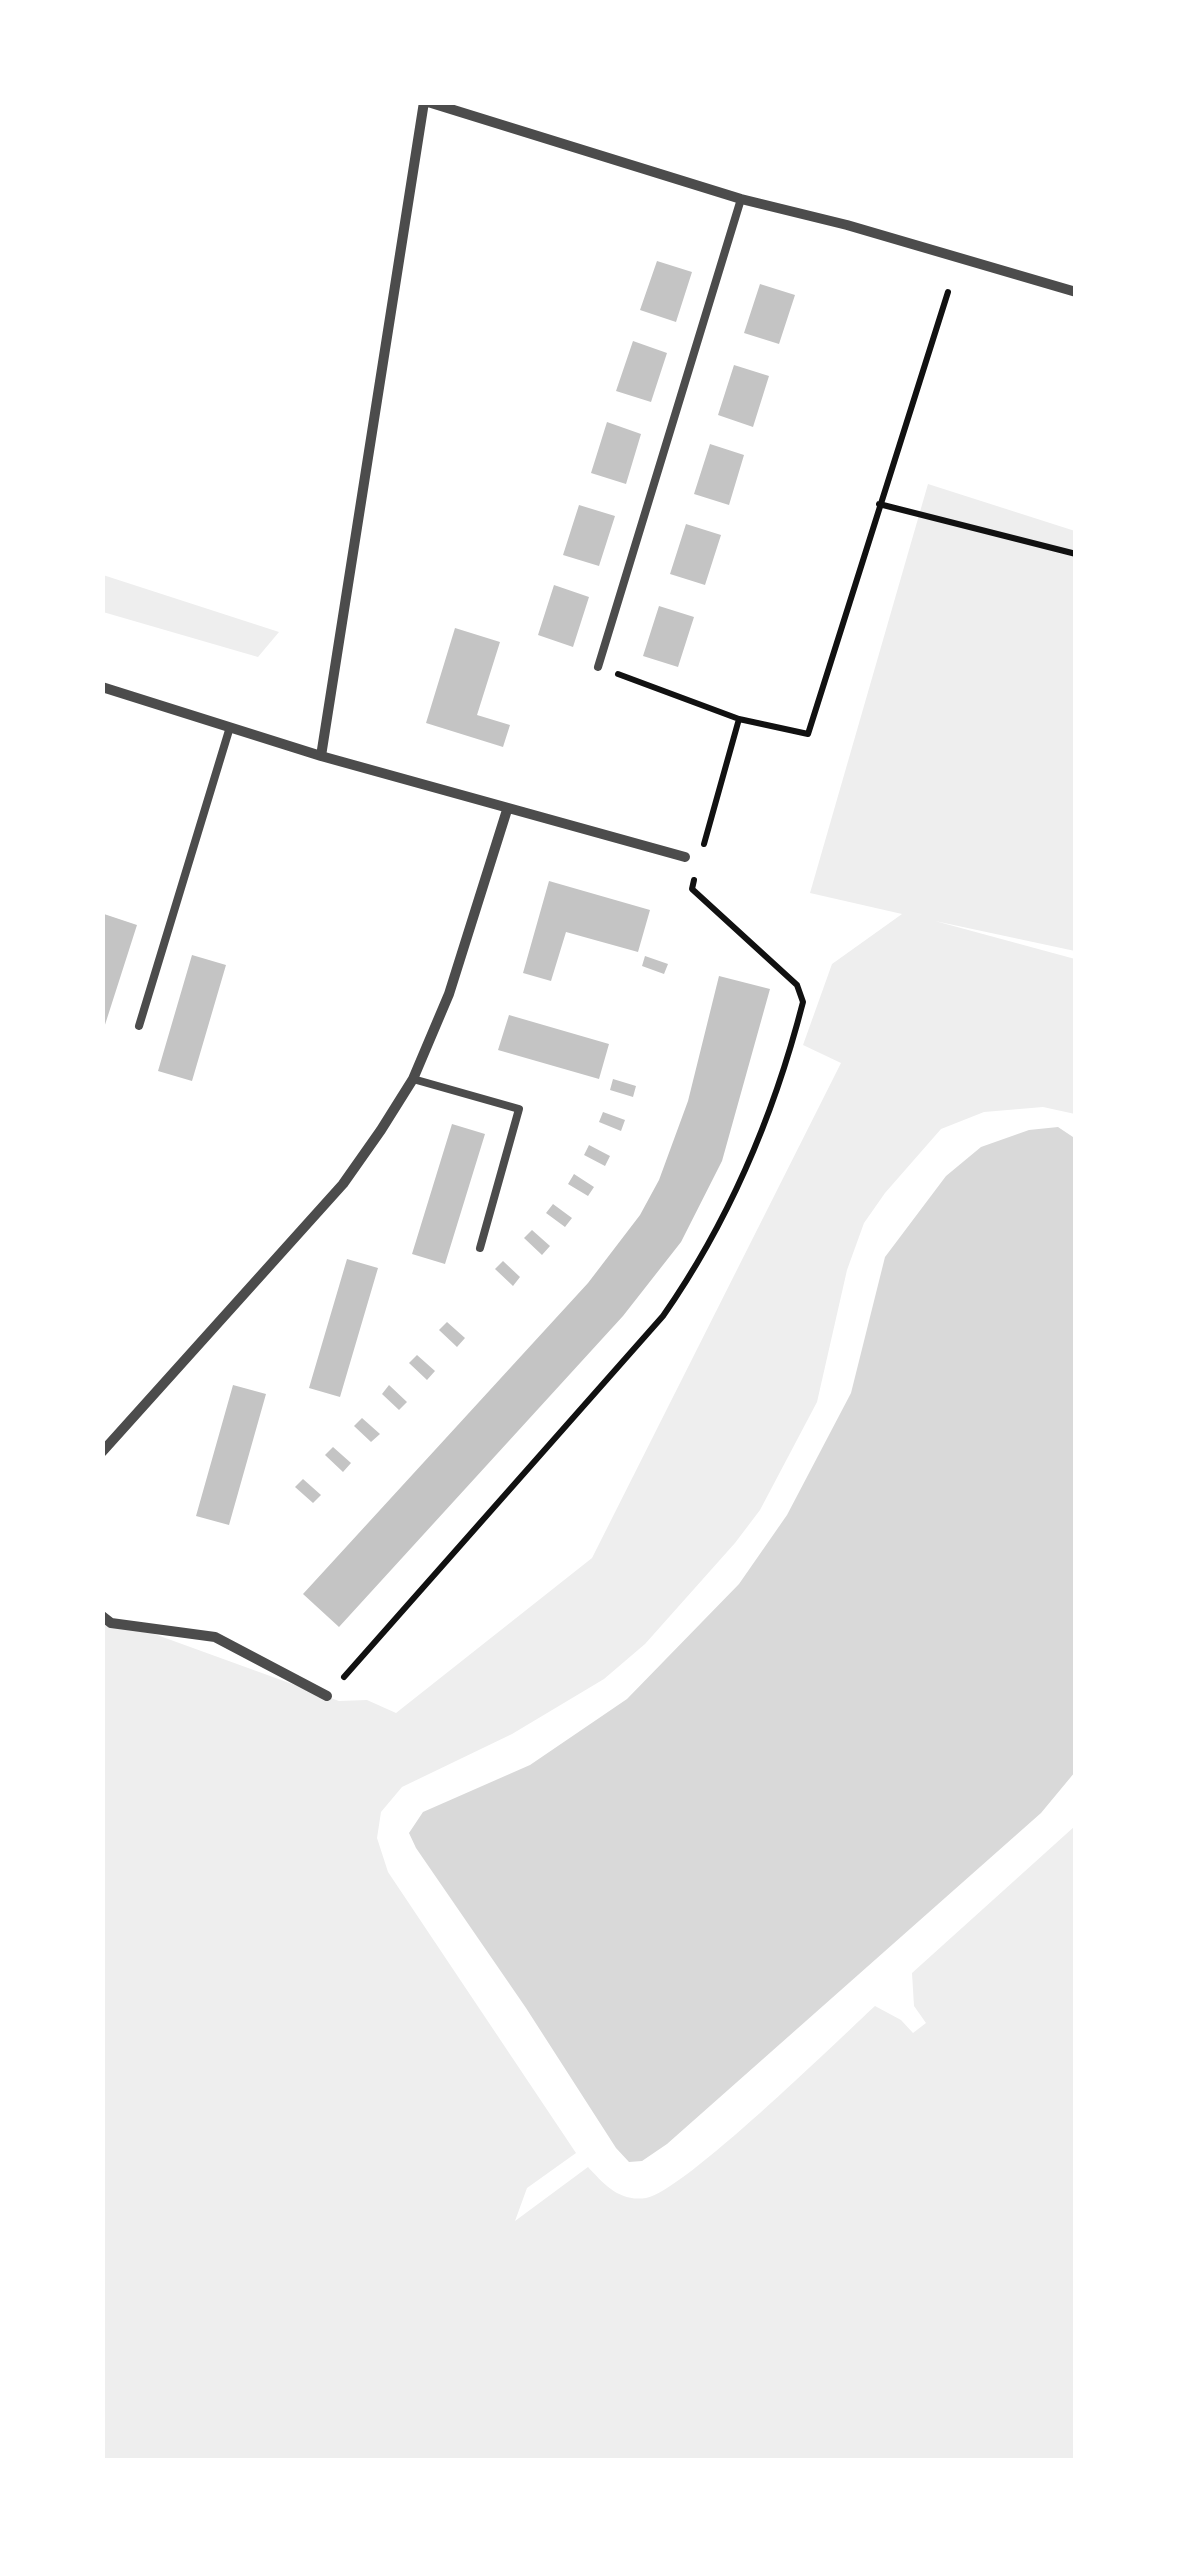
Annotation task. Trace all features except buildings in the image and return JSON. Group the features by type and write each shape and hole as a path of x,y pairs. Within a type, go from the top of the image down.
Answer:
{"street":[{"path":"321,756 426,102 742,199 1076,292"},
{"path":"102,687 321,756 685,858"},
{"path":"102,1452 343,1184 413,1079 450,994 507,810"},
{"path":"102,1616 110,1623 215,1637 327,1696"}],"lane":[{"path":"598,667 742,199"},
{"path":"139,1026 230,727"},
{"path":"413,1079 519,1109 480,1248"}],"path":[{"path":"598,667 739,718 808,734 948,292"},
{"path":"879,504 1076,554"},
{"path":"702,851 739,718"},
{"path":"327,1696 663,1316 698,1265 732,1202 763,1130 803,1002 798,985 692,889 697,870"}],"shaded area":[{"path":"928,484 1075,531 1075,951 935,921 1075,959 1075,1114 1043,1107 984,1112 941,1129 864,1223 847,1270 817,1402 760,1510 735,1543 645,1644 604,1679 512,1734 402,1787 381,1812 377,1838 388,1872 576,2153 527,2188 515,2221 588,2167 613,2190 628,2197 646,2198 665,2189 725,2144 875,2006 901,2020 913,2033 926,2023 914,2006 912,1973 1075,1826 1075,2460 103,2460 102,1615 339,1701 367,1700 396,1713 592,1558 841,1063 803,1045 832,964 902,914 810,893"},
{"path":"102,575 279,632 258,657 103,612"},
{"path":"1058,1127 1076,1139 1075,1772 1041,1813 667,2144 642,2161 629,2162 616,2148 409,1833 423,1812 530,1765 627,1699 739,1584 787,1515 851,1393 885,1257 946,1176 981,1147 1029,1130"}]}
